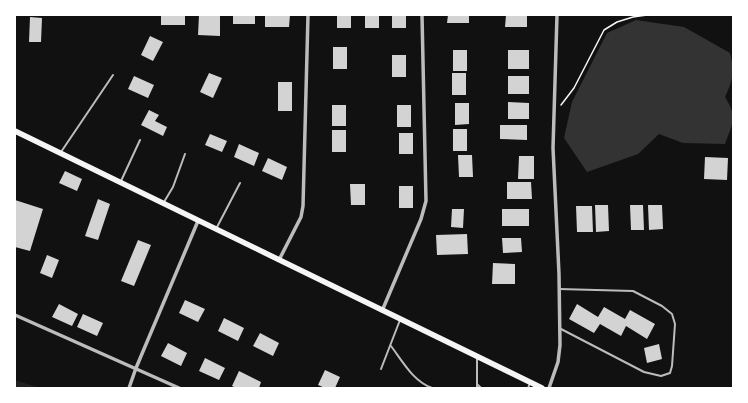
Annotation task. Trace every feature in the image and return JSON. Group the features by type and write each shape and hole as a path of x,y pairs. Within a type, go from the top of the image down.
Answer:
{"main road":[{"path":"15,131 278,261 476,356 529,385 542,388"}],"street":[{"path":"278,261 301,217 304,200 308,15"},
{"path":"382,311 421,219 426,201 422,15"},
{"path":"549,388 558,362 560,328 553,148 557,15"},
{"path":"129,388 198,221"},
{"path":"15,315 179,388"}],"lane":[{"path":"60,153 113,74"},
{"path":"120,182 140,140"},
{"path":"163,203 173,187 185,154"},
{"path":"216,230 240,183"},
{"path":"559,289 633,291 662,306 672,314 675,324 672,366 670,373 661,376 644,372 560,328"},
{"path":"381,369 400,320"},
{"path":"391,346 414,377 423,385 432,388"},
{"path":"476,356 477,388"},
{"path":"477,384 481,388"}],"path":[{"path":"554,114 574,88 604,30 617,22 633,17 647,15"}],"shaded area":[{"path":"636,20 684,27 730,53 733,71 730,86 725,97 732,110 732,125 725,144 683,143 659,134 638,154 587,172 564,138 572,102 607,33"},
{"path":"15,380 41,388 15,388"}],"building":[{"path":"161,15 185,15 185,25 161,25"},
{"path":"199,15 220,15 220,36 198,35"},
{"path":"233,15 255,15 255,24 233,24"},
{"path":"265,15 290,15 289,27 265,27"},
{"path":"337,15 351,15 351,28 337,28"},
{"path":"365,15 379,15 379,28 365,28"},
{"path":"392,15 406,15 406,28 392,28"},
{"path":"448,15 469,15 469,23 447,23"},
{"path":"506,15 527,15 527,27 505,27"},
{"path":"30,17 42,18 41,42 29,42"},
{"path":"150,36 163,42 153,61 141,55"},
{"path":"333,47 347,47 347,69 333,69"},
{"path":"453,50 467,50 467,71 453,71"},
{"path":"508,50 529,50 529,69 508,69"},
{"path":"392,55 406,55 406,77 392,77"},
{"path":"209,73 222,78 213,98 200,92"},
{"path":"452,73 466,73 466,95 452,95"},
{"path":"134,76 154,85 148,98 128,89"},
{"path":"508,76 529,76 529,94 508,94"},
{"path":"278,82 292,82 292,111 278,111"},
{"path":"508,102 529,103 529,119 508,119"},
{"path":"455,103 469,103 469,124 455,125"},
{"path":"332,105 346,105 346,126 332,126"},
{"path":"397,105 411,105 411,127 397,127"},
{"path":"149,110 159,115 155,121 167,127 163,136 141,125"},
{"path":"500,125 527,125 527,140 500,139"},
{"path":"453,129 467,129 467,151 453,151"},
{"path":"332,130 346,130 346,152 332,152"},
{"path":"399,133 413,133 413,154 399,154"},
{"path":"210,134 227,141 222,152 205,145"},
{"path":"239,144 259,153 254,166 234,157"},
{"path":"458,155 472,155 473,177 459,177"},
{"path":"519,156 534,156 534,179 518,179"},
{"path":"705,157 728,158 727,180 704,179"},
{"path":"268,158 287,167 282,180 262,171"},
{"path":"65,171 82,179 77,191 59,183"},
{"path":"507,182 531,182 532,199 507,199"},
{"path":"350,184 365,184 365,205 351,205"},
{"path":"399,186 413,186 413,208 399,208"},
{"path":"98,199 110,204 98,240 85,236"},
{"path":"15,200 43,209 30,251 15,247"},
{"path":"595,205 608,205 609,231 596,232"},
{"path":"630,205 643,205 644,230 631,230"},
{"path":"648,205 662,205 663,229 649,230"},
{"path":"576,206 592,206 593,232 577,232"},
{"path":"452,209 464,209 463,228 451,227"},
{"path":"502,209 529,209 529,226 502,226"},
{"path":"467,234 468,254 437,255 436,235"},
{"path":"502,238 521,238 522,252 503,253"},
{"path":"138,240 151,245 134,286 121,281"},
{"path":"47,255 59,260 52,278 40,273"},
{"path":"493,263 515,264 515,284 492,284"},
{"path":"185,300 205,309 198,322 179,313"},
{"path":"59,304 78,314 72,326 52,317"},
{"path":"577,304 598,317 604,307 625,319 630,310 655,324 647,339 626,326 621,336 600,324 594,333 569,319"},
{"path":"83,314 103,323 97,336 77,327"},
{"path":"224,318 244,328 238,341 218,331"},
{"path":"260,333 279,343 273,356 253,346"},
{"path":"168,343 187,353 181,366 161,356"},
{"path":"659,344 662,359 647,363 644,348"},
{"path":"205,358 225,368 219,380 199,371"},
{"path":"325,370 340,377 335,388 325,388 318,385"},
{"path":"239,371 261,382 259,388 236,388 232,386"}]}
